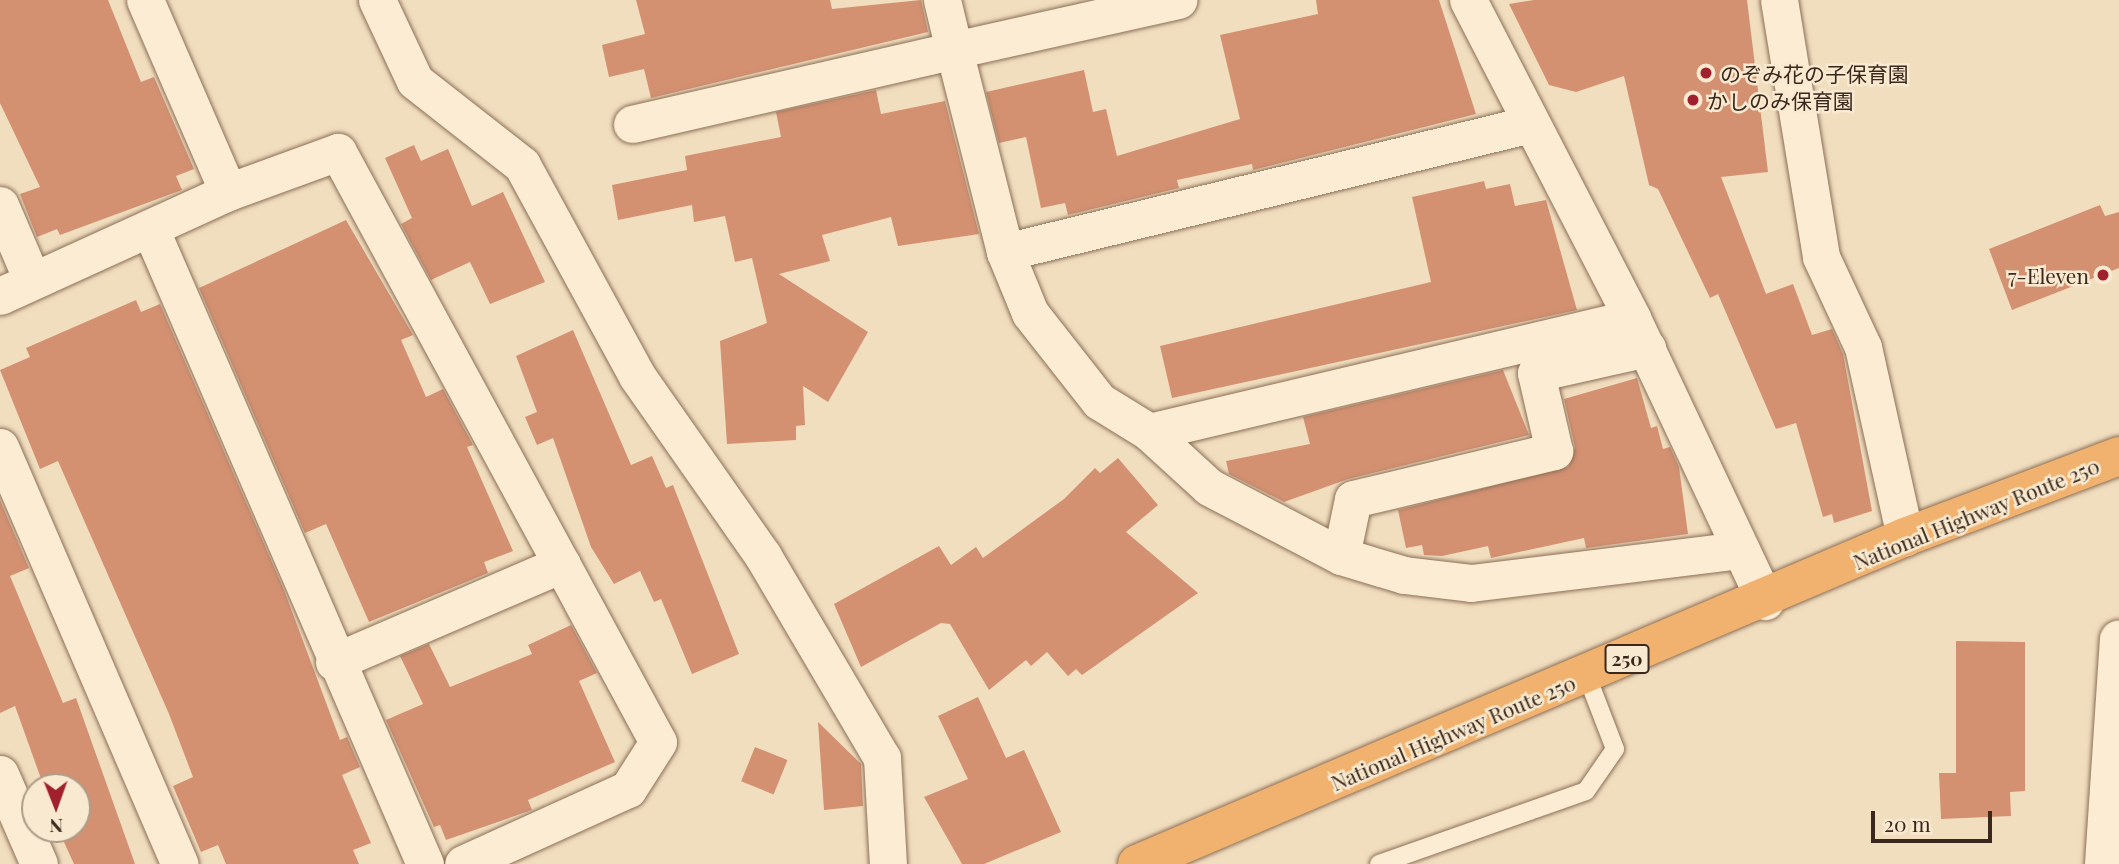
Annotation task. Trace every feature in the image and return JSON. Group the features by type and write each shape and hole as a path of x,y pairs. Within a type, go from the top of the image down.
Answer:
{"highway":[{"name":"National Highway Route 250","path":"1137,864 1765,601 1905,537 2119,456"}],"street":[{"path":"145,0 228,192"},
{"path":"377,0 415,81 522,165 637,376 763,556 882,758 888,864"},
{"path":"942,0 1005,253 1031,313 1063,363 1099,401 1149,432 1209,487 1341,556 1404,575 1471,583 1741,550"},
{"path":"632,124 1178,0"},
{"path":"1468,0 1639,333 1765,601"},
{"path":"1779,0 1821,257 1863,347 1905,537"},
{"path":"1005,253 1531,124"},
{"path":"0,296 228,192 338,152 658,742 628,789 463,864"},
{"path":"0,205 32,280"},
{"path":"150,228 334,662 425,864"},
{"path":"1149,432 1639,333"},
{"path":"1341,556 1353,499 1554,451 1536,373 1639,333"},
{"path":"0,447 180,864"},
{"path":"334,662 562,564"},
{"path":"2104,864 2119,639"},
{"path":"0,774 38,864"}],"lane":[{"path":"1379,864 1587,791 1615,750 1587,676"}],"building":[{"path":"0,0 108,0 141,82 154,77 194,169 176,176 182,190 60,235 57,229 37,237 20,194 40,187 0,103"},
{"path":"636,0 830,0 832,9 921,0 928,32 651,98 644,69 609,77 602,45 645,34"},
{"path":"1316,0 1439,0 1476,114 1253,170 1252,164 1177,180 1179,188 1068,215 1065,203 1041,208 1026,137 999,143 986,92 1084,70 1093,112 1106,109 1117,156 1240,119 1220,35 1318,14"},
{"path":"1534,0 1747,0 1768,172 1721,177 1766,294 1793,284 1812,335 1832,329 1843,354 1872,511 1834,523 1832,514 1823,517 1796,423 1776,429 1718,294 1710,298 1658,189 1649,185 1624,76 1576,92 1549,85 1509,4"},
{"path":"876,90 881,114 945,101 979,234 898,246 891,217 822,235 830,261 779,274 868,332 828,402 803,386 805,425 796,426 796,440 727,444 720,341 767,323 752,258 735,262 725,216 694,222 692,205 618,220 612,185 687,170 685,156 781,137 776,112"},
{"path":"414,145 421,161 448,149 472,206 503,192 545,282 490,304 470,262 431,280 401,224 412,218 385,158"},
{"path":"1484,181 1486,189 1510,184 1515,206 1546,200 1577,310 1172,398 1160,346 1431,282 1412,197"},
{"path":"2100,205 2105,216 2119,212 2119,268 2012,310 1989,249"},
{"path":"346,220 413,335 401,340 426,397 443,389 473,445 467,447 513,551 484,562 488,573 369,622 326,524 305,533 199,288"},
{"path":"136,300 141,312 160,304 284,590 340,740 347,737 360,767 342,775 371,843 353,850 359,864 226,864 218,845 201,852 173,786 193,777 169,714 58,461 40,469 0,370 30,357 26,348"},
{"path":"573,330 631,465 652,456 666,488 673,485 739,654 692,674 661,599 654,602 640,571 614,584 591,547 553,438 537,445 525,417 537,412 516,356"},
{"path":"1503,370 1529,435 1348,479 1284,502 1229,474 1226,461 1310,444 1303,417"},
{"path":"1637,378 1651,428 1657,426 1663,449 1670,447 1679,467 1688,534 1586,548 1584,538 1491,558 1488,546 1442,556 1424,555 1422,545 1406,548 1398,510 1568,467 1575,447 1564,399"},
{"path":"1118,458 1158,505 1126,532 1198,593 1082,675 1076,669 1068,676 1047,652 1031,666 1026,660 989,690 950,624 941,623 861,667 834,604 939,546 951,565 976,547 983,558 1064,499 1095,468 1100,473"},
{"path":"0,500 29,568 10,576 63,703 76,698 135,864 74,864 64,843 91,843 91,773 39,773 15,706 0,713"},
{"path":"571,625 597,673 579,681 615,762 528,800 532,810 446,840 440,825 434,827 386,720 423,704 400,656 429,644 450,687 532,654 528,645"},
{"path":"1956,641 2025,642 2025,791 2010,792 2011,816 1941,819 1939,773 1956,773"},
{"path":"978,697 1006,758 1024,750 1061,832 984,864 962,864 924,797 968,779 938,716"},
{"path":"818,722 861,764 863,806 824,810"},
{"path":"755,747 787,760 774,794 741,781"}],"place":[{"name":"のぞみ花の子保育園","path":"1706,73"},
{"name":"かしのみ保育園","path":"1693,100"},
{"name":"7-Eleven","path":"2103,275"}]}
